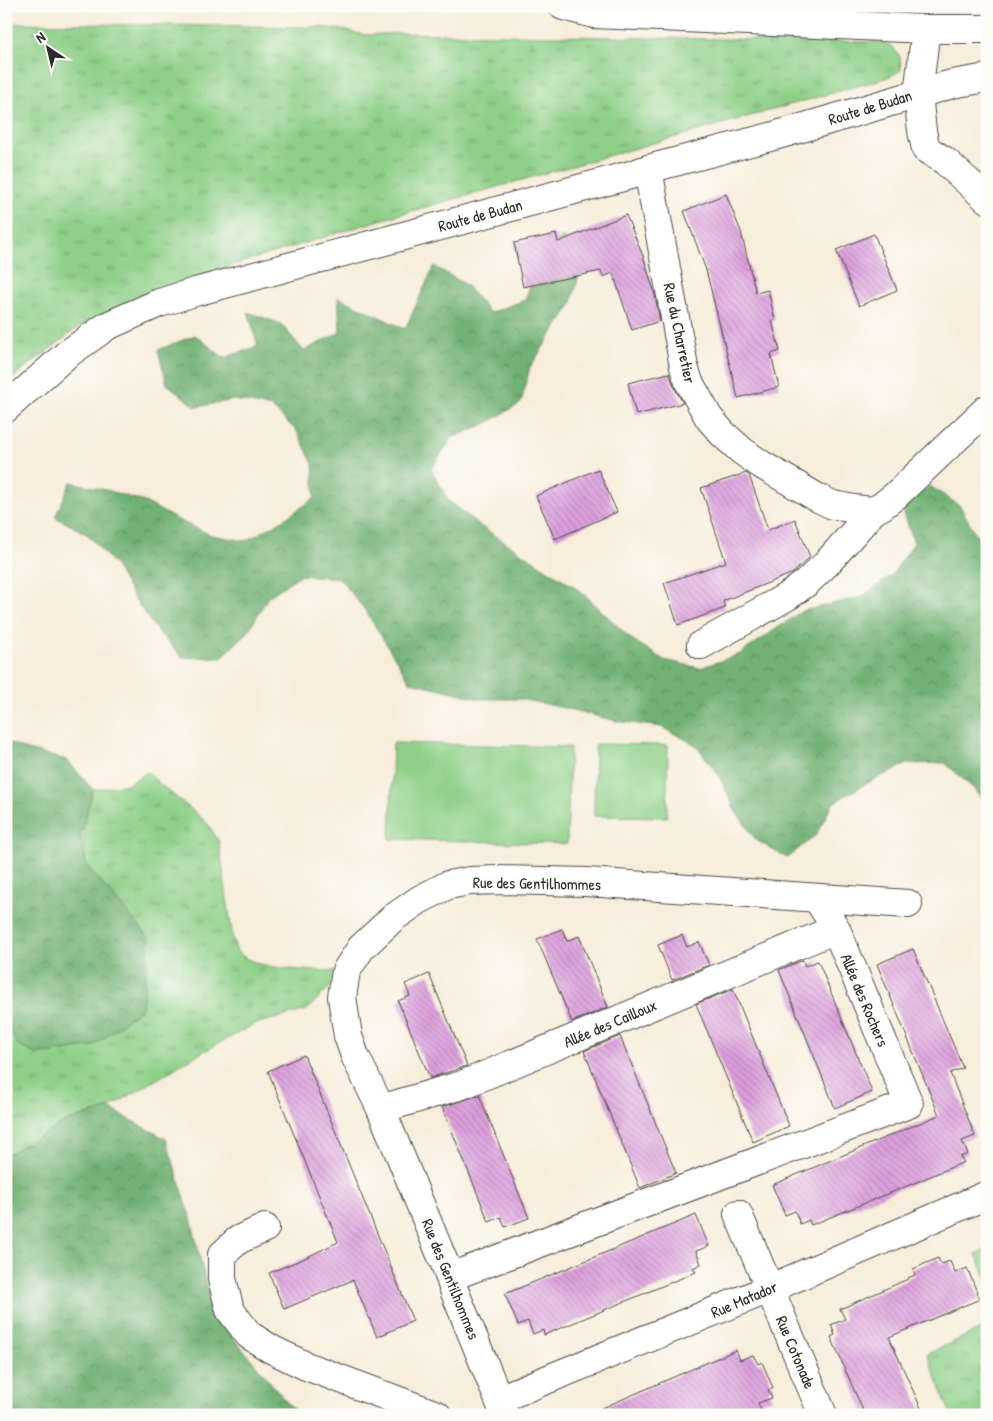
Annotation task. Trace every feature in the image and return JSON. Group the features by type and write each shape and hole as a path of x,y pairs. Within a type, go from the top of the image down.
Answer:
{"main road":[{"path":"563,6 594,14 926,29 987,29"},
{"name":"Route de Budan","path":"6,408 66,355 98,332 158,303 634,174 648,168 774,136 918,94 926,29"},
{"path":"987,78 952,84 918,94 926,149 945,161 987,199"},
{"name":"Rue du Charretier","path":"648,168 684,367 689,382 709,418 742,451 762,466 795,485 833,504 872,511"},
{"path":"701,645 788,596 806,583 826,564 872,511 896,495 987,409"},
{"name":"Rue des Gentilhommes","path":"502,1407 381,1109 348,1036 342,997 346,971 361,948 393,918 419,900 448,885 470,881 586,882 908,904"},
{"name":"Allée des Rochers","path":"450,1277 909,1104 836,930 817,898"},
{"name":"Allée des Cailloux","path":"381,1109 462,1085 836,930"},
{"name":"Rue Matador","path":"502,1407 768,1289 987,1195"},
{"name":"Rue Cotonade","path":"738,1214 768,1289 823,1415"},
{"path":"265,1228 238,1240 222,1256 222,1279 230,1310 249,1335 271,1349 306,1366 437,1415"}],"green space":[{"path":"6,23 320,27 365,35 397,33 880,42 892,46 900,57 901,70 886,78 390,217 145,294 80,326 6,383"},
{"path":"563,236 580,271 571,305 530,367 521,403 487,423 452,438 431,469 448,500 479,525 582,592 630,638 664,660 700,668 740,654 802,611 861,597 891,576 914,543 902,508 930,486 960,506 987,554 987,803 945,763 907,764 867,783 833,803 816,835 787,858 756,840 735,810 718,774 696,745 661,727 616,721 519,699 480,699 410,682 365,610 339,578 300,575 268,597 248,632 221,658 182,657 155,628 114,564 87,534 55,517 71,482 145,502 211,535 246,541 283,520 315,498 313,464 297,431 271,407 234,400 196,407 167,384 158,350 195,335 224,358 258,346 248,312 281,324 304,351 340,332 338,297 405,329 434,266 466,285 490,313 525,300 537,267"},
{"path":"6,741 24,749 67,760 93,790 81,835 86,865 150,939 142,1008 94,1046 38,1055 18,1046 6,1024"},
{"path":"393,743 570,747 567,844 390,839"},
{"path":"595,744 668,745 667,817 594,816"},
{"path":"148,772 208,824 219,842 233,940 237,951 245,958 272,967 346,971 307,1010 255,1024 197,1055 109,1108 66,1122 6,1155 6,1022 18,1046 46,1054 94,1046 150,939 86,865 83,828 93,790 128,784"},
{"path":"109,1108 166,1139 191,1218 213,1314 298,1415 6,1415 6,1155 66,1122"},
{"path":"987,1249 987,1280 976,1254"},
{"path":"987,1326 987,1415 951,1415 927,1354"}],"building":[{"path":"726,194 741,232 756,293 768,290 775,320 772,321 780,351 771,354 779,387 738,398 706,270 684,211"},
{"path":"626,215 643,256 654,291 660,321 632,330 613,273 603,277 601,271 523,287 514,243 556,234 558,242"},
{"path":"874,234 897,290 859,306 836,250"},
{"path":"669,373 683,403 636,415 628,383"},
{"path":"598,469 617,512 555,539 536,496"},
{"path":"746,473 749,475 768,530 795,519 810,557 793,573 723,601 725,608 678,625 664,583 726,562 701,488"},
{"path":"562,929 567,941 579,936 608,1007 572,1022 537,939"},
{"path":"682,935 687,947 699,942 709,965 672,980 658,945"},
{"path":"913,949 963,1068 950,1073 975,1136 962,1141 968,1154 960,1157 964,1162 900,1189 811,1225 809,1220 800,1224 795,1211 785,1215 772,1185 939,1115 877,964"},
{"path":"803,960 805,966 818,961 872,1092 835,1108 779,970"},
{"path":"429,974 467,1066 430,1078 398,1001 410,996 405,984"},
{"path":"733,989 789,1126 753,1142 696,1004"},
{"path":"620,1036 676,1173 640,1188 584,1051"},
{"path":"304,1055 413,1321 377,1337 353,1280 284,1309 269,1273 338,1242 268,1071"},
{"path":"479,1095 529,1218 505,1227 501,1217 489,1222 442,1107"},
{"path":"696,1215 709,1246 696,1251 701,1264 693,1268 696,1272 544,1335 543,1330 533,1334 528,1321 518,1325 505,1294"},
{"path":"938,1258 941,1264 950,1261 955,1273 967,1268 980,1299 889,1337 924,1415 865,1415 831,1337 835,1335 831,1325 845,1319 840,1309 908,1279 915,1275 913,1269"},
{"path":"736,1350 740,1360 753,1355 758,1364 762,1362 773,1388 768,1390 772,1398 758,1403 763,1415 586,1415"}]}
